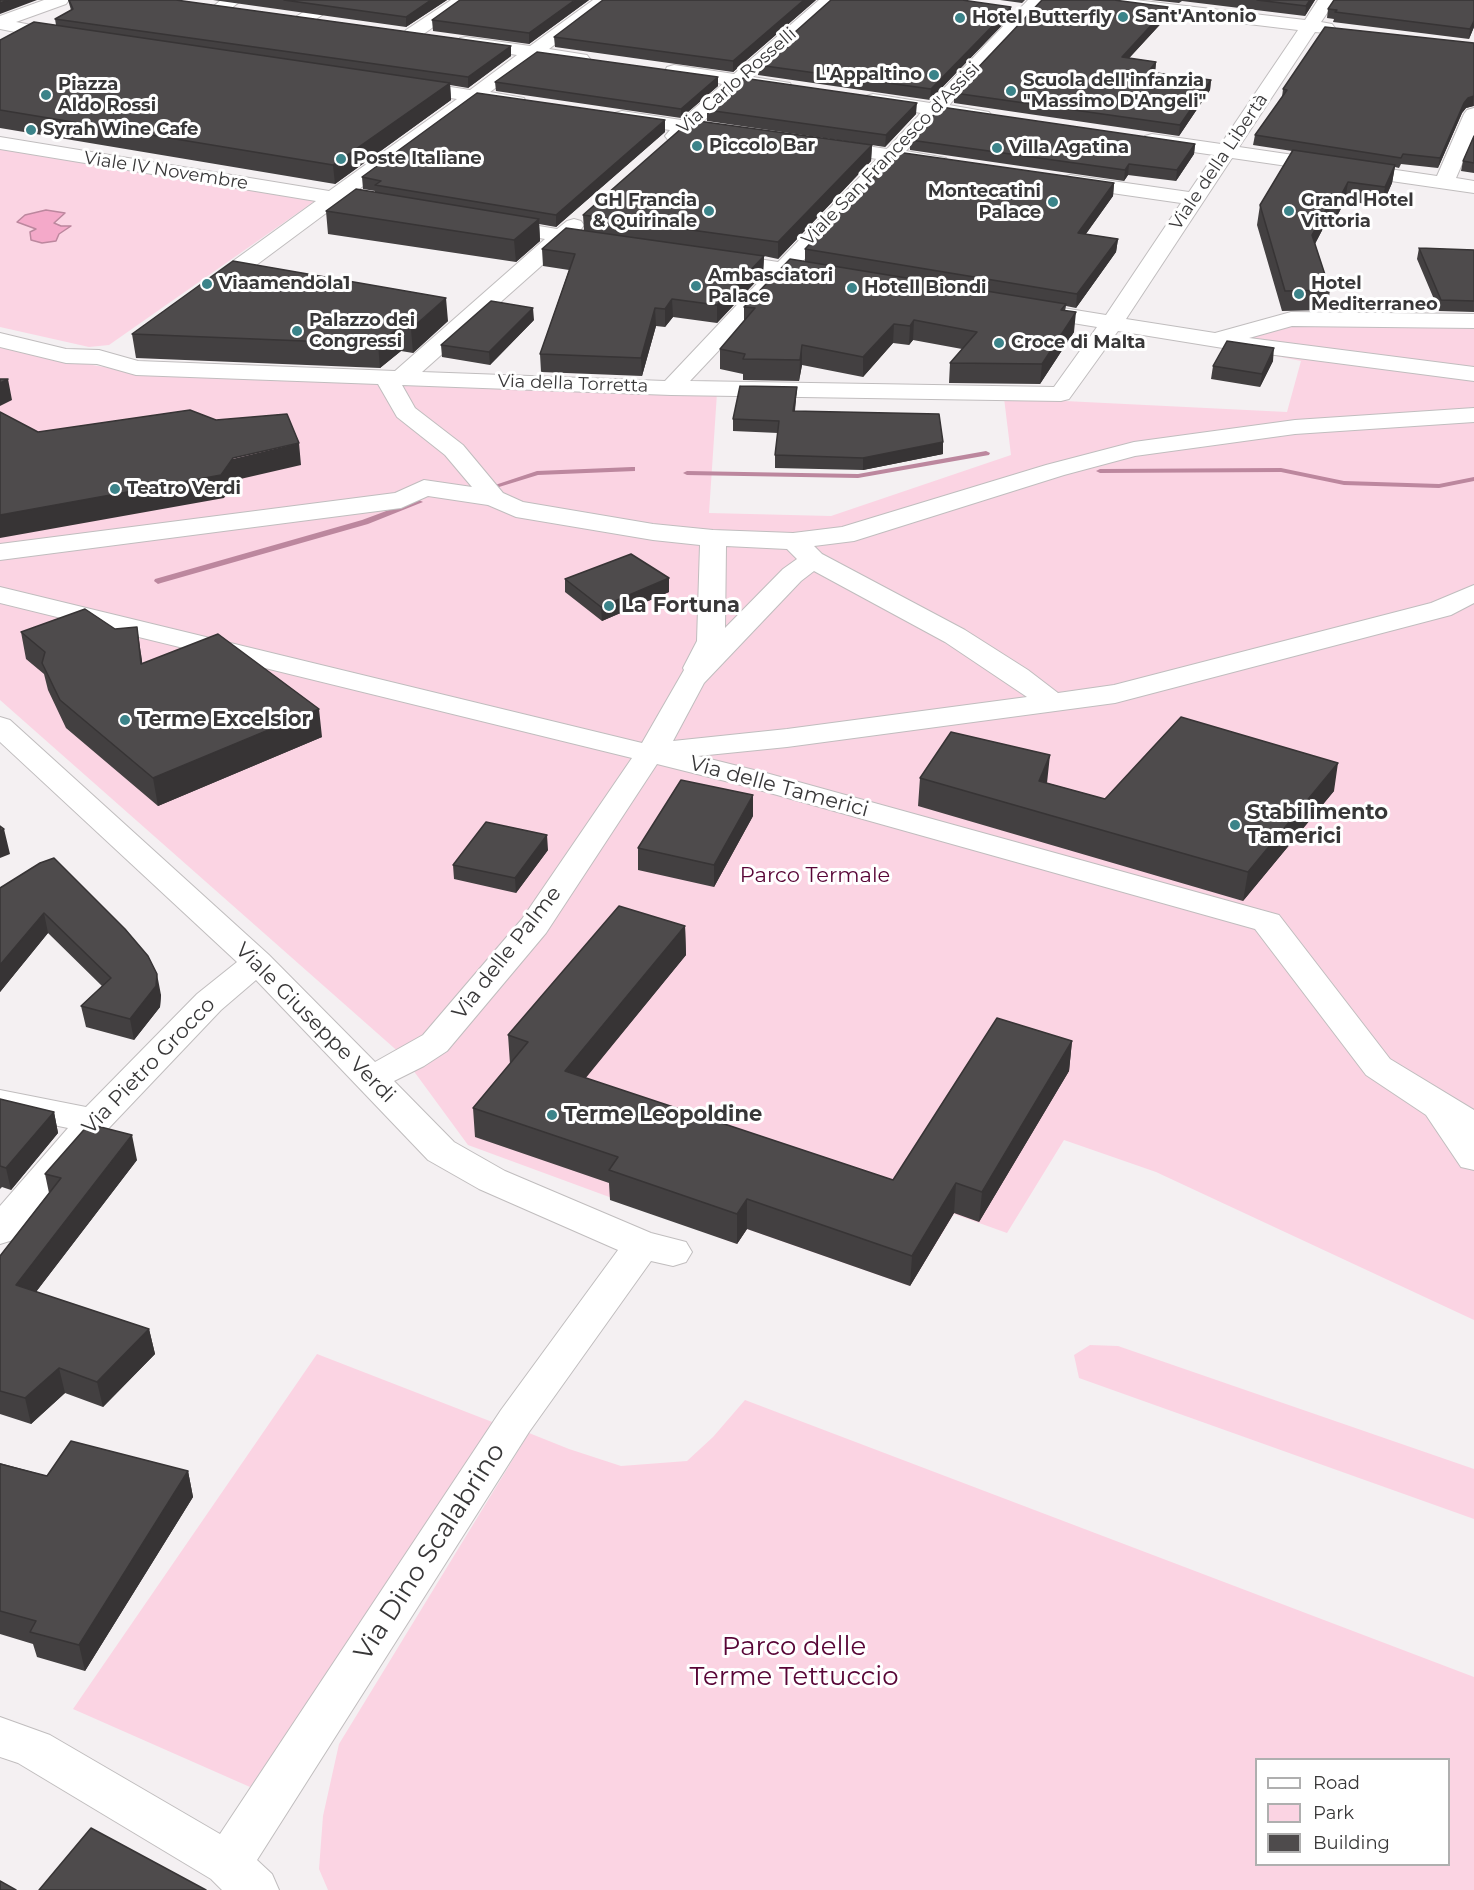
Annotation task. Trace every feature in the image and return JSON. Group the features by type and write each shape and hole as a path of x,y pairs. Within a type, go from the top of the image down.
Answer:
{"street":[{"path":"0,23 60,0"},
{"path":"303,20 335,0"},
{"path":"412,34 462,0"},
{"path":"188,305 604,0"},
{"name":"Via Carlo Rosselli","path":"659,150 830,0"},
{"path":"1091,0 1344,31"},
{"name":"Viale della Libertà","path":"1113,323 1326,0"},
{"path":"198,6 226,4 250,13"},
{"path":"1006,8 1033,5"},
{"name":"Viale San Francesco d'Assisi","path":"671,388 1033,5"},
{"path":"282,17 336,24"},
{"path":"0,23 90,41"},
{"path":"390,31 602,62"},
{"path":"660,70 797,89"},
{"path":"391,84 540,105"},
{"path":"856,98 1005,119"},
{"path":"1444,183 1474,114"},
{"path":"607,115 742,135"},
{"path":"1133,137 1474,187"},
{"name":"Viale IV Novembre","path":"0,143 404,210"},
{"path":"811,144 961,165"},
{"path":"1054,178 1195,198"},
{"path":"494,498 454,450 406,412 393,376 471,316 590,211"},
{"path":"475,222 628,245"},
{"path":"698,256 850,280"},
{"path":"230,274 265,280"},
{"path":"1013,307 1215,340 1474,374"},
{"path":"448,312 471,316"},
{"path":"1215,340 1291,319 1474,321"},
{"name":"Via della Torretta","path":"0,340 66,356 99,357 136,368 671,388 1061,394 1113,323"},
{"path":"99,357 134,344"},
{"path":"692,679 792,575 803,550 1055,470 1134,449 1295,427 1474,415"},
{"path":"0,552 400,500 424,488 494,498 516,509 558,517 803,550 955,636 1018,676 1052,702"},
{"path":"692,679 711,641 713,538"},
{"path":"643,762 787,738 1115,694 1442,609 1474,593"},
{"name":"Via delle Tamerici","path":"0,595 643,762 755,779 1267,922 1378,1067 1438,1106 1474,1126"},
{"name":"Via delle Palme","path":"371,1078 412,1058 435,1043 534,926 664,732 692,679"},
{"name":"Viale Giuseppe Verdi","path":"0,726 257,962 441,1151 492,1180 657,1249"},
{"name":"Via Pietro Grocco","path":"0,1231 94,1121 209,1002 257,962"},
{"path":"0,1102 94,1121"},
{"path":"1438,1106 1474,1158"},
{"name":"Via Dino Scalabrino","path":"242,1877 515,1421 657,1249"},
{"path":"0,1737 34,1749 242,1877"}],"green space":[{"path":"0,149 319,198 109,345 89,347 0,327"},
{"name":"Parco Termale","path":"1300,323 1474,325 1474,1320 1156,1172 1064,1140 1007,1233 954,1214 910,1286 747,1229 737,1244 468,1145 402,1055 0,700 0,346 138,373 717,393 709,513 831,516 1011,455 1004,398 1287,412 1301,361 1221,345"},
{"path":"1090,1345 1118,1346 1474,1469 1474,1519 1079,1378 1074,1355"},
{"path":"317,1354 500,1425 250,1787 73,1709"},
{"name":"Parco delle Terme Tettuccio","path":"745,1400 1474,1677 1474,1890 328,1890 319,1869 323,1816 339,1744 529,1433 621,1466 687,1461 713,1437"}],"shaded area":[{"path":"46,210 65,213 54,223 71,226 59,234 56,241 42,243 31,240 30,232 36,229 17,222 25,215"}],"building":[{"path":"69,0 176,0 511,46 468,77 55,19 73,9"},
{"path":"284,0 431,0 406,17"},
{"path":"460,0 575,0 529,33 432,20"},
{"path":"603,0 804,0 733,61 554,37"},
{"path":"831,0 962,0 1011,7 931,89 758,65"},
{"path":"1042,0 1114,0 1168,7 1122,57 1156,62 1148,72 1211,80 1180,125 954,93"},
{"path":"1257,0 1310,0 1306,6"},
{"path":"1334,0 1474,0 1474,21 1470,29 1335,12 1337,10 1328,9"},
{"path":"34,22 450,83 333,165 0,110 0,40"},
{"path":"1325,27 1474,43 1474,96 1468,98 1464,103 1440,158 1403,154 1401,158 1255,135 1287,90 1283,89"},
{"path":"537,52 718,77 681,109 495,82"},
{"path":"743,78 917,103 886,135 707,110"},
{"path":"477,93 665,120 556,215 375,185 381,181 362,177"},
{"path":"941,107 1195,144 1177,170 1129,164 1125,170 910,140"},
{"path":"691,120 872,145 778,242 583,215"},
{"path":"1474,136 1474,163 1463,161"},
{"path":"1293,150 1395,165 1385,187 1348,182 1338,201 1331,200 1312,235 1330,290 1285,291 1260,205"},
{"path":"897,152 1114,183 1078,233 1118,239 1077,294 805,249"},
{"path":"356,189 539,219 514,240 326,211"},
{"path":"566,228 764,256 717,305 672,299 665,309 655,308 641,358 540,354 575,254 542,249"},
{"path":"1419,248 1474,250 1474,301 1441,300"},
{"path":"790,259 1066,304 1061,310 1076,312 1042,364 950,363 977,332 914,320 910,326 894,324 863,357 802,345 800,360 743,359 745,354 720,349 755,308 744,307"},
{"name":"Palazzo dei Congressi","path":"233,261 446,298 411,329 399,327 378,344 132,334"},
{"path":"491,301 533,308 489,352 441,345"},
{"path":"1227,341 1274,348 1262,374 1213,366"},
{"path":"740,386 797,387 793,411 939,414 943,442 863,458 775,455 779,421 733,419"},
{"name":"Teatro Verdi","path":"190,410 216,420 287,414 299,443 233,458 221,475 0,515 0,412 38,432"},
{"path":"631,554 669,578 601,607 565,579"},
{"name":"Terme Excelsior","path":"85,609 115,629 137,627 141,664 218,634 319,709 153,778 60,700 42,663 45,652 21,632"},
{"path":"1181,717 1338,763 1248,872 920,778 951,732 1050,755 1039,781 1105,799"},
{"path":"681,780 753,795 714,865 638,848"},
{"path":"486,822 547,835 515,878 453,865"},
{"path":"54,858 125,929 148,956 157,974 156,986 130,1019 81,1006 111,978 44,913 0,965 0,888 40,863"},
{"name":"Terme Leopoldine","path":"619,906 685,926 565,1071 893,1180 997,1018 1072,1041 982,1192 956,1183 912,1256 747,1199 737,1214 609,1170 618,1157 473,1108 528,1042 508,1035"},
{"path":"0,1099 54,1112 6,1168 0,1166"},
{"path":"89,1124 132,1135 16,1285 149,1329 97,1382 59,1368 25,1398 0,1391 0,1256 61,1178 45,1174"},
{"path":"71,1441 188,1471 79,1645 30,1632 36,1621 0,1611 0,1464 47,1476"},
{"path":"91,1828 206,1890 39,1890"},
{"path":"0,1881 16,1890 0,1890"}],"waterway":[{"path":"687,473 858,476 986,453"},
{"path":"499,485 537,473 632,469"},
{"path":"1100,471 1281,470 1344,483 1439,486 1474,479"},
{"path":"158,581 365,522 419,502"}],"place":[{"name":"Sant'Antonio","path":"1123,17"},
{"name":"Hotel Butterfly","path":"960,18"},
{"name":"L'Appaltino","path":"934,75"},
{"name":"Scuola dell'infanzia \"Massimo D'Angeli\"","path":"1011,91"},
{"name":"Piazza Aldo Rossi","path":"46,95"},
{"name":"Syrah Wine Cafe","path":"31,130"},
{"name":"Piccolo Bar","path":"697,146"},
{"name":"Villa Agatina","path":"997,148"},
{"name":"Poste Italiane","path":"341,159"},
{"name":"Montecatini Palace","path":"1053,202"},
{"name":"GH Francia & Quirinale","path":"709,211"},
{"name":"Grand Hotel Vittoria","path":"1289,211"},
{"name":"Viaamendola1","path":"207,284"},
{"name":"Ambasciatori Palace","path":"696,286"},
{"name":"Hotell Biondi","path":"852,288"},
{"name":"Hotel Mediterraneo","path":"1299,294"},
{"name":"Palazzo dei Congressi","path":"297,331"},
{"name":"Croce di Malta","path":"999,343"},
{"name":"Teatro Verdi","path":"115,489"},
{"name":"La Fortuna","path":"609,606"},
{"name":"Terme Excelsior","path":"125,720"},
{"name":"Stabilimento Tamerici","path":"1235,825"},
{"name":"Terme Leopoldine","path":"552,1115"}]}
